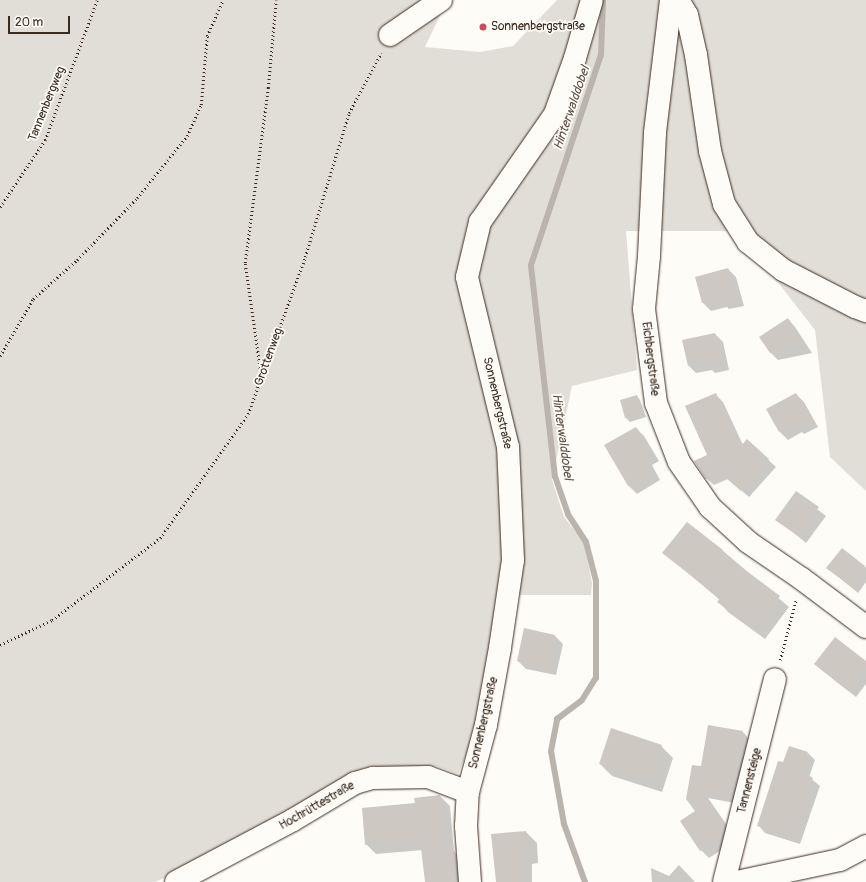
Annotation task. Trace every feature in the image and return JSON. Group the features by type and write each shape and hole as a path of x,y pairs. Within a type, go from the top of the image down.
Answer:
{"street":[{"path":"390,35 441,0"},
{"name":"Sonnenbergstraße","path":"470,882 466,826 468,792 486,725 500,648 513,560 508,447 467,277 480,222 555,114 575,58 592,0"},
{"name":"Eichbergstraße","path":"671,0 655,133 649,256 644,309 656,403 679,462 710,507 748,542 802,579 866,627"},
{"path":"678,0 687,15 696,55 710,151 724,204 748,242 783,270 855,307 866,311"},
{"name":"Tannensteige","path":"724,882 775,679"},
{"name":"Hochrüttestraße","path":"176,882 293,820 354,783 373,778 428,777 468,792"},
{"path":"737,882 840,860 866,846"}],"path":[{"name":"Tannenbergweg","path":"0,207 45,140 97,0"},
{"path":"0,356 33,299 76,260 137,198 187,136 202,105 207,36 223,0"},
{"path":"261,377 245,263 268,88 276,0"},
{"name":"Grottenweg","path":"0,646 52,620 160,538 248,414 305,258 348,113 390,35"},
{"path":"775,679 797,595"}],"shaded area":[{"path":"0,0 452,0 444,7 425,47 480,52 513,46 557,0 866,0 866,491 830,457 815,330 738,231 626,231 637,370 572,386 552,480 564,517 584,542 592,583 591,595 499,595 478,727 458,774 436,766 364,768 341,780 239,844 155,882 0,882"}],"building":[{"path":"728,268 736,298 721,302 720,299 702,303 695,277"},
{"path":"788,318 805,345 770,353 759,337"},
{"path":"715,333 722,363 706,366 705,362 688,366 682,340"},
{"path":"716,393 740,447 747,439 769,459 741,491 719,472 706,479 694,461 707,455 685,406"},
{"path":"796,393 811,419 795,427 794,424 779,432 766,409"},
{"path":"637,395 642,413 625,418 620,400"},
{"path":"636,427 652,453 645,457 653,472 628,486 604,445"},
{"path":"796,491 819,507 798,536 775,520"},
{"path":"687,522 723,550 721,552 780,596 755,630 717,602 720,598 662,553"},
{"path":"842,548 865,566 850,586 826,568"},
{"path":"524,628 555,635 548,668 517,661"},
{"path":"835,637 866,661 866,667 847,690 814,664"},
{"path":"708,725 743,731 732,796 702,791 725,826 723,836 700,851 680,821 695,811 686,799 692,765 701,766"},
{"path":"611,728 662,745 650,781 599,764"},
{"path":"789,746 808,752 802,771 813,778 793,838 757,826 778,761 783,762"},
{"path":"440,795 445,852 455,851 457,882 425,882 420,840 365,845 362,808 415,803 414,798"},
{"path":"526,831 528,853 521,853 522,882 496,882 491,834"}],"waterway":[{"name":"Hinterwalddobel","path":"585,882 564,824 551,751 557,719 582,700 596,678 596,581 586,542 568,514 555,477 531,265 601,55 603,0"}],"place":[{"name":"Sonnenbergstraße","path":"483,27"}]}
